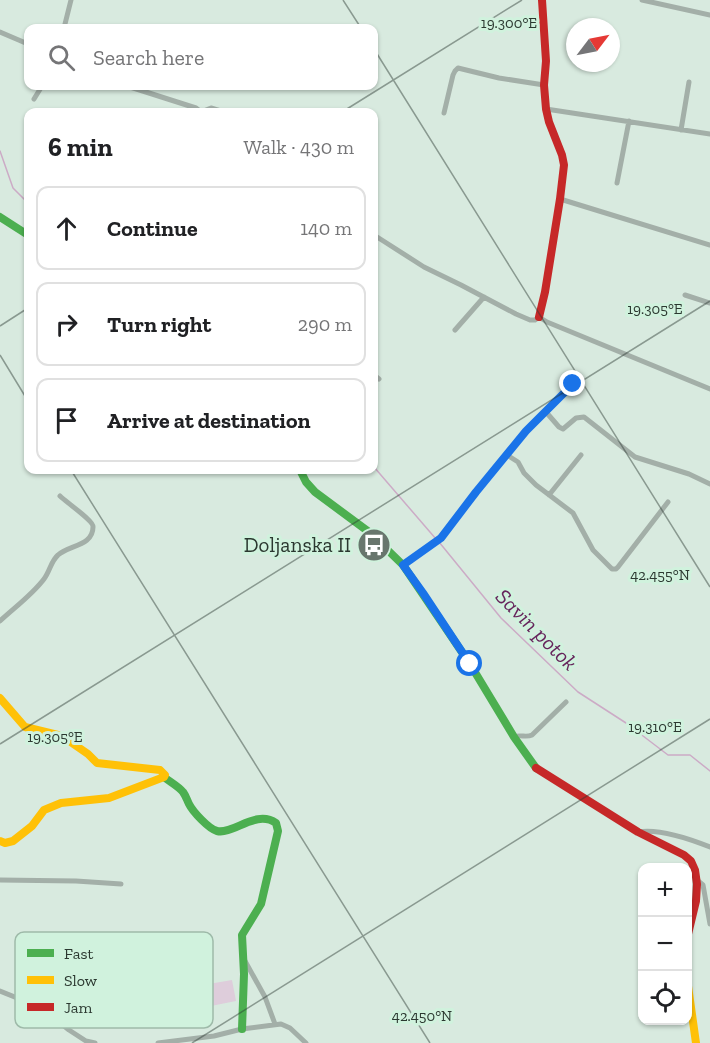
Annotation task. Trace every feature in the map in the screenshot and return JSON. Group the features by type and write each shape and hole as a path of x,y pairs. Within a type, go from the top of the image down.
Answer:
{"street":[{"path":"65,24 71,0"},
{"path":"378,237 424,267 530,320 536,320 539,317 560,199 563,159 546,109 542,0"},
{"path":"642,0 710,15"},
{"path":"0,32 24,42"},
{"path":"444,112 453,75 458,68 544,85"},
{"path":"681,130 689,82"},
{"path":"34,99 40,90"},
{"path":"140,90 196,108"},
{"path":"546,109 710,134"},
{"path":"617,183 629,121"},
{"path":"560,199 710,245"},
{"path":"0,217 24,232"},
{"path":"685,295 710,303"},
{"path":"455,330 484,297"},
{"path":"539,317 710,389"},
{"path":"403,565 441,538 526,431 573,384"},
{"path":"546,412 563,429 576,418 584,417 635,457 710,483"},
{"path":"507,455 518,462 524,472 549,495 573,513 597,556 614,570 668,502"},
{"path":"549,495 580,455"},
{"path":"302,474 315,492 369,532 403,565 464,655 514,737 540,771 638,832 688,858 693,865 697,880 696,901 692,917"},
{"path":"0,621 27,598 44,579 59,554 81,544 89,538 92,532 94,525 92,521 60,496"},
{"path":"0,698 25,727 62,736 97,763 160,770 164,773 164,777 182,791 192,808 213,830 225,830 261,818 269,818 278,825 261,904 242,935 244,960 242,1029"},
{"path":"514,737 532,735 566,702"},
{"path":"0,841 5,843 13,841 36,823 44,810 61,802 109,798 164,777"},
{"path":"638,832 647,831 683,837 710,847"},
{"path":"0,880 121,884"},
{"path":"697,880 703,885 710,924"},
{"path":"244,960 265,997 275,1024"},
{"path":"0,991 15,997"},
{"path":"692,1018 696,1043"},
{"path":"158,1043 281,1024 290,1028 306,1043"},
{"path":"67,1028 86,1041 95,1043"}],"shaded area":[{"path":"232,980 236,1001 213,1006 213,983"}],"waterway":[{"name":"Savin potok","path":"0,151 13,188 24,199"},
{"name":"Savin potok","path":"378,472 436,539"},
{"name":"Savin potok","path":"439,542 501,618 578,692 626,723 668,755 690,755 710,771"}],"traffic: fast":[{"path":"0,217 24,232"},
{"path":"302,474 315,492 369,532 403,565 536,768"},
{"path":"164,777 183,792 191,807 202,820 217,831 230,829 253,820 268,819 276,823 278,831 261,904 242,935 244,974 242,1029"}],"traffic: slow":[{"path":"0,698 25,727 62,736 97,763 160,770 165,775 109,798 61,803 44,810 32,826 13,841 5,843 0,841"},
{"path":"692,1014 696,1043"}],"traffic: jam":[{"path":"539,317 545,292 564,165 546,109 542,0"},
{"path":"536,768 638,832 684,855 691,861 697,884 692,918"}],"place":[{"name":"Doljanska II","path":"374,545"}],"route":[{"path":"470,664 403,565 447,532 476,492 526,431 573,384"}]}
